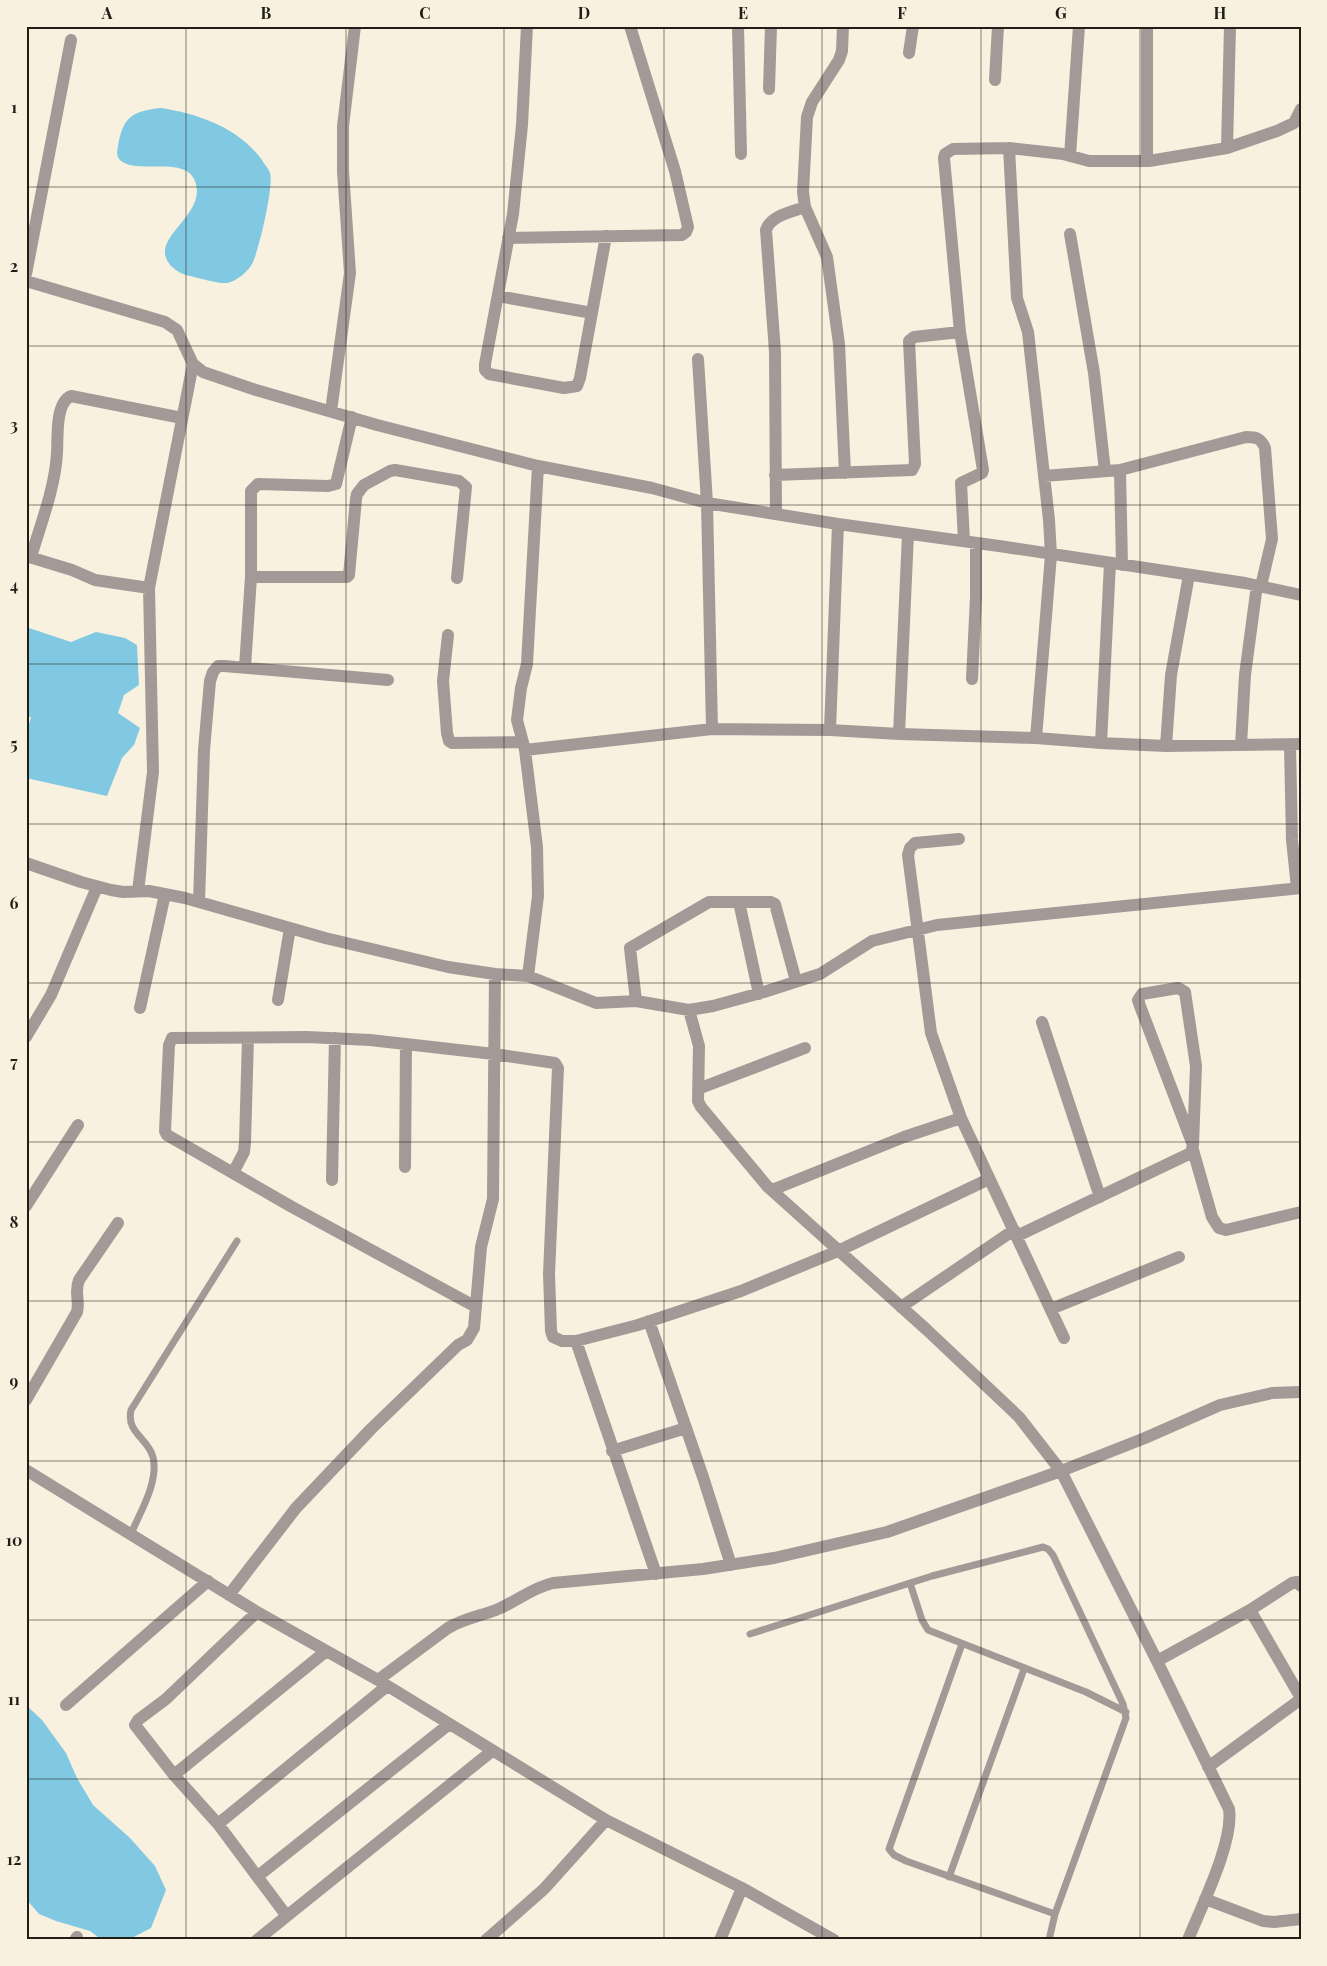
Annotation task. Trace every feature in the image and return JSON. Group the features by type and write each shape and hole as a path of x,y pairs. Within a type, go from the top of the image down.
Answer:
{"street":[{"path":"331,411 350,272 343,171 343,126 355,26"},
{"path":"527,26 522,125 513,214 485,370 494,376 564,388 577,386 606,236"},
{"path":"508,238 682,235 688,230 675,171 630,26"},
{"path":"738,26 741,154"},
{"path":"770,89 771,26"},
{"path":"843,26 842,51 812,102 807,117 804,192 805,207 827,257 839,344 845,473"},
{"path":"909,53 913,26"},
{"path":"995,80 998,26"},
{"path":"1070,156 1079,26"},
{"path":"1147,26 1147,161"},
{"path":"1227,148 1230,26"},
{"path":"26,274 71,40"},
{"path":"972,679 976,597 961,483 982,473 983,470 960,332 945,154 953,149 1009,148 1070,156 1090,161 1147,161 1227,148 1290,125 1297,118 1301,109"},
{"path":"1009,148 1016,298 1028,332 1051,555 1036,738"},
{"path":"776,514 775,352 766,230 768,224 773,219 805,207"},
{"path":"1070,234 1094,373 1106,471"},
{"path":"26,282 165,322 177,330 193,364 203,372 352,417 538,466 652,488 707,503 1189,575 1301,595"},
{"path":"498,296 592,313"},
{"path":"776,476 912,470 914,467 910,341 914,337 960,332"},
{"path":"698,359 707,503 712,728"},
{"path":"138,891 153,772 149,588 193,364"},
{"path":"149,588 94,580 72,570 28,556 54,477 60,408 67,398 71,396 182,418"},
{"path":"245,667 250,577 251,491 258,484 328,486 336,484 352,417"},
{"path":"1044,476 1120,470 1246,437 1260,439 1265,448 1272,539 1259,586 1245,675 1241,745"},
{"path":"528,976 538,896 537,847 524,746 517,720 518,703 527,664 538,466"},
{"path":"250,577 347,577 350,575 357,494 368,482 395,470 454,480 464,485 466,490 457,578"},
{"path":"1101,743 1116,564 1120,470"},
{"path":"830,730 838,524"},
{"path":"899,734 908,534"},
{"path":"1166,746 1171,675 1189,575"},
{"path":"26,863 97,887 123,892 149,891 165,894 290,928 448,967 495,974 528,976 596,1003 636,1001 689,1010 759,994 820,974 872,941 917,929 938,925 1299,888 1292,840 1295,744 1166,746 1036,738 830,730 712,728 524,746 452,743 449,742 447,733 443,681 448,635"},
{"path":"199,902 204,750 210,681 213,672 218,666 388,680"},
{"path":"960,839 915,843 909,851 931,1033 961,1118 1064,1338"},
{"path":"26,1037 51,995 97,887"},
{"path":"140,1008 165,894"},
{"path":"636,1001 629,951 632,946 708,902 771,902 777,906 796,981"},
{"path":"740,902 759,994"},
{"path":"278,1000 290,928"},
{"path":"229,1594 296,1508 371,1430 458,1345 467,1340 474,1328 480,1255 493,1199 495,974"},
{"path":"901,1307 1016,1233 1100,1197 1188,1155 1193,1147 1196,1066 1185,992 1178,988 1142,994 1138,1000 1193,1147 1212,1217 1218,1228 1226,1230 1301,1212"},
{"path":"689,1010 699,1046 698,1100 701,1108 772,1190 1019,1417 1061,1471 1222,1794 1230,1818 1225,1845 1188,1940"},
{"path":"1042,1022 1100,1197"},
{"path":"476,1307 233,1173 166,1133 170,1040 174,1037 335,1038 494,1054 552,1062 557,1065 550,1274 551,1330 552,1337 557,1340 576,1341 649,1321 742,1291 838,1251 989,1179"},
{"path":"233,1173 244,1152 246,1142 248,1038"},
{"path":"332,1180 335,1038"},
{"path":"405,1167 406,1044"},
{"path":"698,1090 805,1048"},
{"path":"772,1190 904,1137 961,1118"},
{"path":"26,1206 78,1125"},
{"path":"26,1400 77,1312 76,1288 79,1280 118,1223"},
{"path":"1051,1309 1179,1257"},
{"path":"649,1321 731,1565"},
{"path":"576,1341 612,1451 656,1574"},
{"path":"218,1824 448,1628 457,1622 498,1609 538,1586 731,1565 774,1558 887,1532 1061,1471 1145,1438 1220,1405 1272,1393 1301,1392"},
{"path":"612,1451 686,1428"},
{"path":"26,1470 257,1612 382,1683 606,1820 742,1888 815,1935 834,1940"},
{"path":"66,1705 208,1581"},
{"path":"1157,1661 1250,1610 1295,1582 1301,1586"},
{"path":"1208,1767 1301,1699 1250,1610"},
{"path":"257,1612 166,1699 136,1723 136,1729 218,1824 286,1915"},
{"path":"174,1775 325,1652"},
{"path":"258,1876 448,1725"},
{"path":"257,1940 492,1751"},
{"path":"486,1940 544,1889 606,1820"},
{"path":"720,1940 742,1888"},
{"path":"1204,1899 1263,1921 1274,1922 1301,1919"}],"lane":[{"path":"131,1534 153,1481 154,1470 151,1453 131,1425 129,1417 131,1410 237,1241"},
{"path":"750,1634 910,1583 1043,1547 1048,1549 1053,1555 1126,1712 1126,1718 1055,1914 1049,1940"},
{"path":"910,1583 922,1620 928,1630 1086,1692 1126,1712"},
{"path":"962,1644 888,1849 894,1855 906,1861 1055,1914"},
{"path":"949,1877 1024,1669"}],"water":[{"path":"161,108 190,114 230,131 253,149 269,171 271,180 270,191 256,255 246,272 231,282 219,283 208,281 178,272 166,259 165,247 168,241 194,204 197,188 194,179 188,172 180,168 127,164 118,157 117,150 120,136 130,117 143,111"},
{"path":"26,627 71,642 96,632 125,638 137,645 139,685 124,695 118,713 140,728 134,745 122,758 107,796 26,778 26,735 31,717 26,716"},
{"path":"26,1705 42,1720 66,1753 77,1778 93,1805 130,1838 155,1866 166,1890 151,1928 128,1940 102,1940 90,1931 39,1914 26,1899"}]}
